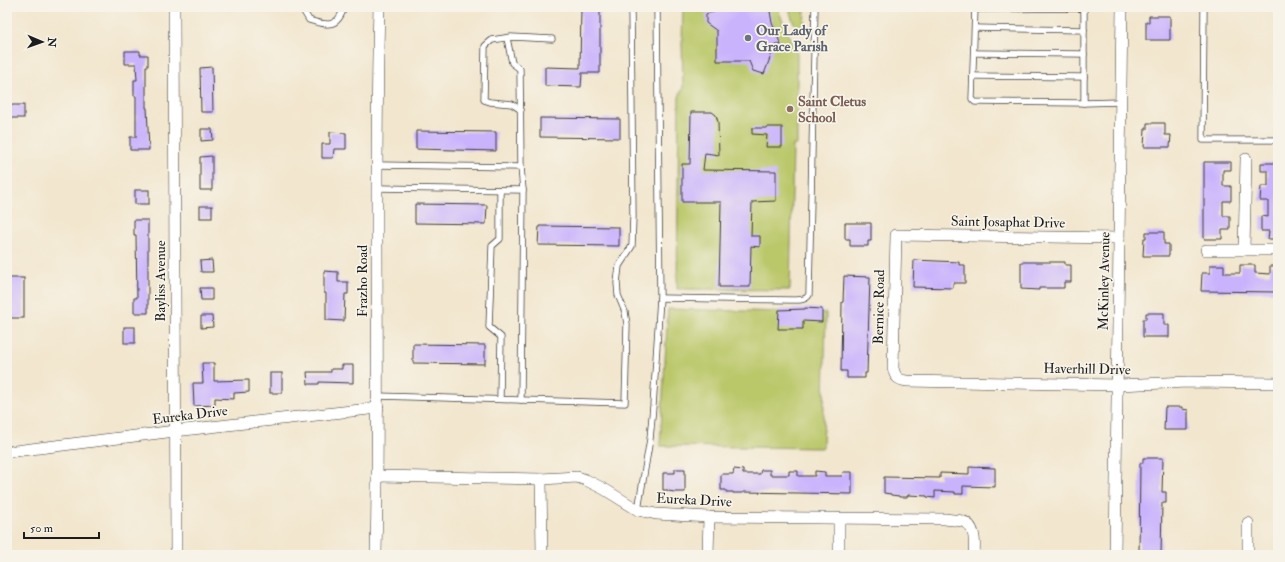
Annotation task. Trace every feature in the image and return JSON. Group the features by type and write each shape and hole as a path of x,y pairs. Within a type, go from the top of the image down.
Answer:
{"street":[{"name":"Bayliss Avenue","path":"174,7 176,555"},
{"name":"Frazho Road","path":"376,555 378,396 376,188 379,7"},
{"name":"McKinley Avenue","path":"1115,555 1122,7"},
{"path":"1244,250 1246,160"},
{"name":"Saint Josaphat Drive","path":"896,235 1119,238"},
{"name":"Bernice Road","path":"896,235 894,368 897,378"},
{"path":"1206,250 1278,250"},
{"name":"Haverhill Drive","path":"897,378 907,382 1118,385 1188,382 1278,382"},
{"name":"Eureka Drive","path":"7,452 378,408"},
{"name":"Eureka Drive","path":"377,476 541,479 569,477 582,478 604,489 638,510 656,514 709,517 945,519 962,521 970,525 974,534 974,555"},
{"path":"541,479 542,555"},
{"path":"708,555 709,517"},
{"path":"839,519 839,555"},
{"path":"1248,523 1248,555"}],"lane":[{"path":"303,7 302,10 309,20 322,25 336,23 342,16 344,7"},
{"path":"378,396 625,403 627,324 625,312 618,295 617,284 619,266 632,246 631,7"},
{"path":"638,510 650,440 660,298 657,7"},
{"path":"660,298 803,300 809,295 815,7"},
{"path":"1204,7 1203,140 1278,140"},
{"path":"1084,103 1084,10 1079,8 975,8 972,99 975,102 1084,103 1120,102"},
{"path":"975,28 1084,30"},
{"path":"507,38 512,63 520,69 521,167 523,190 521,400"},
{"path":"521,110 512,104 484,100 485,46 492,40 507,38 552,39"},
{"path":"974,53 1084,54"},
{"path":"973,76 1084,77"},
{"path":"377,165 521,167"},
{"path":"376,188 523,190"},
{"path":"500,190 500,239 492,246 489,327 501,337 500,399"}],"green space":[{"path":"683,7 777,7 792,43 797,49 797,145 793,145 790,290 677,289 679,97 683,87"},
{"path":"790,7 805,7 804,31 800,31 794,23 790,13"},
{"path":"668,309 826,313 823,448 660,446"}],"building":[{"path":"581,7 600,7 600,73 582,73 581,87 545,86 545,67 580,68"},
{"name":"Our Lady of Grace Parish","path":"731,7 755,7 770,11 772,23 781,45 775,45 764,74 753,71 749,61 717,61 717,31 706,23 706,14"},
{"path":"1149,16 1170,16 1170,40 1146,40 1146,22 1149,22"},
{"path":"125,51 140,51 140,55 148,55 148,66 146,66 146,108 149,150 130,150 130,137 136,137 136,96 134,96 134,80 137,80 136,64 125,64"},
{"path":"212,67 213,112 201,112 200,68"},
{"path":"7,105 24,105 24,118 7,118"},
{"path":"691,112 712,112 716,115 718,122 719,155 705,153 703,170 776,171 776,201 752,202 751,236 760,236 760,247 751,246 750,287 719,287 721,202 682,202 682,164 690,164"},
{"path":"540,118 620,119 620,138 540,137"},
{"path":"1147,123 1165,123 1165,135 1171,135 1170,147 1144,147 1145,129 1147,129"},
{"path":"782,127 782,147 766,147 767,135 752,134 752,128"},
{"path":"201,129 212,129 213,140 201,141"},
{"path":"416,131 496,132 496,151 416,149"},
{"path":"330,132 346,133 346,149 334,149 333,158 322,158 322,144 330,144"},
{"path":"212,156 212,190 200,190 200,157"},
{"path":"1204,162 1231,162 1231,170 1223,170 1223,186 1231,186 1231,201 1223,201 1223,216 1230,216 1230,230 1222,230 1222,239 1204,239"},
{"path":"1261,163 1278,163 1278,239 1268,239 1269,231 1261,231 1261,216 1268,217 1268,201 1260,201 1261,186 1268,186 1268,171 1261,171"},
{"path":"135,190 149,190 149,204 135,204"},
{"path":"415,204 487,205 486,224 415,223"},
{"path":"200,206 212,206 212,218 200,218"},
{"path":"134,220 148,220 148,313 134,313 134,298 137,298 136,235 134,235"},
{"path":"845,223 871,223 871,241 868,241 868,246 850,246 850,239 845,239"},
{"path":"539,226 619,227 619,246 538,245"},
{"path":"1146,232 1164,232 1164,244 1169,244 1169,256 1143,256 1144,238 1146,238"},
{"path":"212,260 213,272 201,272 200,261"},
{"path":"914,260 959,262 959,265 965,265 965,283 953,283 953,288 913,287"},
{"path":"1021,262 1065,262 1065,265 1071,265 1071,282 1064,282 1064,288 1039,288 1039,290 1021,289"},
{"path":"1210,265 1224,265 1224,273 1240,273 1240,265 1255,265 1255,273 1270,274 1270,266 1278,266 1278,292 1201,291 1202,273 1210,273"},
{"path":"324,271 338,272 338,282 348,282 348,294 345,294 344,321 326,320"},
{"path":"844,276 870,277 867,373 865,373 865,378 847,378 847,371 841,371"},
{"path":"7,278 24,278 24,318 7,318"},
{"path":"200,288 212,288 212,300 201,300"},
{"path":"805,308 822,309 822,322 803,321 803,329 778,329 779,310"},
{"path":"1146,313 1164,313 1164,325 1169,325 1169,337 1143,337 1143,319 1146,319"},
{"path":"201,316 212,316 213,327 201,328"},
{"path":"124,327 135,327 135,343 124,343"},
{"path":"413,344 485,345 485,364 413,363"},
{"path":"202,363 214,363 214,381 249,380 249,392 234,393 234,399 215,398 215,405 194,406 193,383 203,383"},
{"path":"342,365 353,365 353,383 319,382 319,384 308,384 307,372 331,372 331,369 342,369"},
{"path":"270,373 282,373 282,393 270,393"},
{"path":"1165,407 1182,407 1182,409 1188,410 1188,430 1164,430"},
{"path":"1143,458 1163,458 1162,492 1166,492 1166,503 1162,503 1161,555 1139,555 1140,463 1143,463"},
{"path":"969,467 995,468 995,487 963,486 963,494 935,491 935,498 908,495 907,497 899,497 884,493 884,477 940,478 940,473 969,474"},
{"path":"675,469 685,469 685,492 663,490 663,473 675,473"},
{"path":"734,469 743,470 743,474 760,474 761,470 770,470 770,475 789,475 789,471 798,471 798,476 815,476 815,471 825,472 825,476 842,476 843,472 852,472 852,494 733,493 726,492 726,490 721,490 721,474 733,474"}],"place":[{"name":"Our Lady of Grace Parish","path":"748,38"},
{"name":"Saint Cletus School","path":"790,109"}]}
